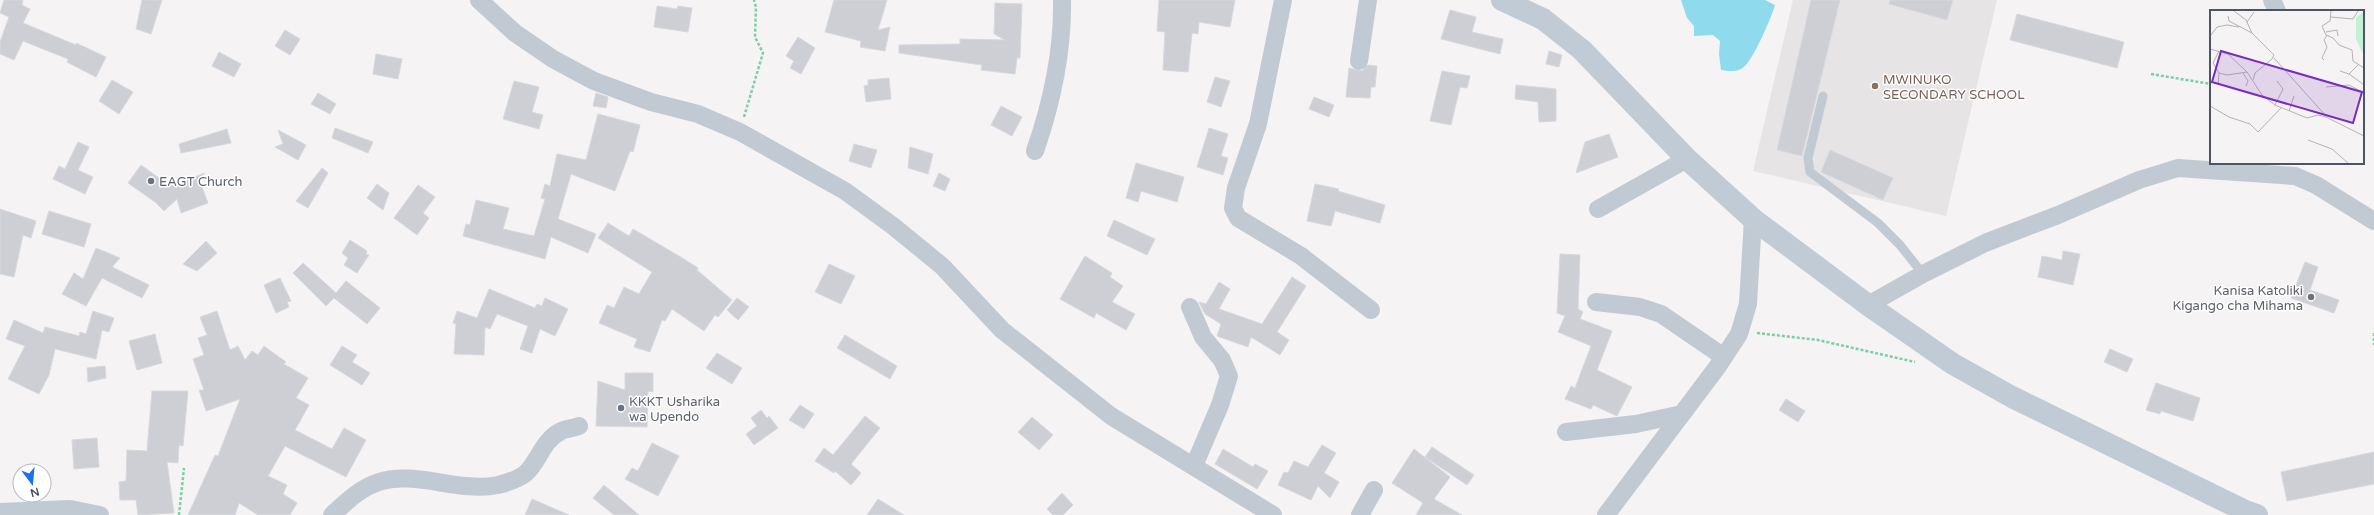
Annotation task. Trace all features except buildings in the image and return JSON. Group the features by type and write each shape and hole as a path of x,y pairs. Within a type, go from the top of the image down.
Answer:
{"street":[{"path":"479,0 515,33 553,59 594,81 651,102 698,114 740,132 845,191 893,226 942,266 1002,330 1050,370 1111,416 1273,515"},
{"path":"1035,151 1054,88 1060,49 1062,0"},
{"path":"1283,0 1258,124 1236,188 1233,208 1238,218 1301,256 1371,310"},
{"path":"1359,61 1368,0"},
{"path":"1502,0 1543,19 1582,50 1686,159 1752,219 1868,305 1953,364 2012,397 2236,507 2257,515"},
{"path":"2272,0 2277,10"},
{"path":"1598,209 1686,159"},
{"path":"1868,305 1923,274 1985,243 2164,171 2178,168 2296,170 2316,185 2374,221"},
{"path":"1606,515 1724,357 1739,334 1748,304 1752,219"},
{"path":"1596,302 1640,307 1661,314 1724,357"},
{"path":"1190,307 1203,337 1222,360 1229,376 1225,392 1194,466"},
{"path":"1566,432 1636,424 1682,414"},
{"path":"332,515 353,495 379,482 401,479 473,486 497,485 512,480 526,473 551,439 561,431 578,426"},
{"path":"1360,515 1374,490"},
{"path":"0,512 70,509 100,515"}],"lane":[{"path":"1822,96 1808,158 1810,172 1878,223 1900,245 1923,274"}],"path":[{"path":"740,132 763,53 755,37 756,7 754,0"},
{"path":"2151,74 2210,84"},
{"path":"1739,334 1776,333 1922,364"},
{"path":"2374,333 2374,345"},
{"path":"179,515 184,468"}],"shaded area":[{"name":"MWINUKO SECONDARY SCHOOL","path":"1793,0 1997,0 1946,216 1753,171"}],"water":[{"path":"1681,0 1765,0 1775,5 1762,37 1749,61 1739,70 1730,71 1721,70 1719,54 1720,41 1713,35 1694,36 1694,26 1687,18"}],"place":[{"name":"MWINUKO SECONDARY SCHOOL","path":"1875,86"},
{"name":"EAGT Church","path":"151,181"},
{"name":"Kanisa Katoliki Kigango cha Mihama","path":"2311,297"},
{"name":"KKKT Usharika wa Upendo","path":"621,408"}]}
